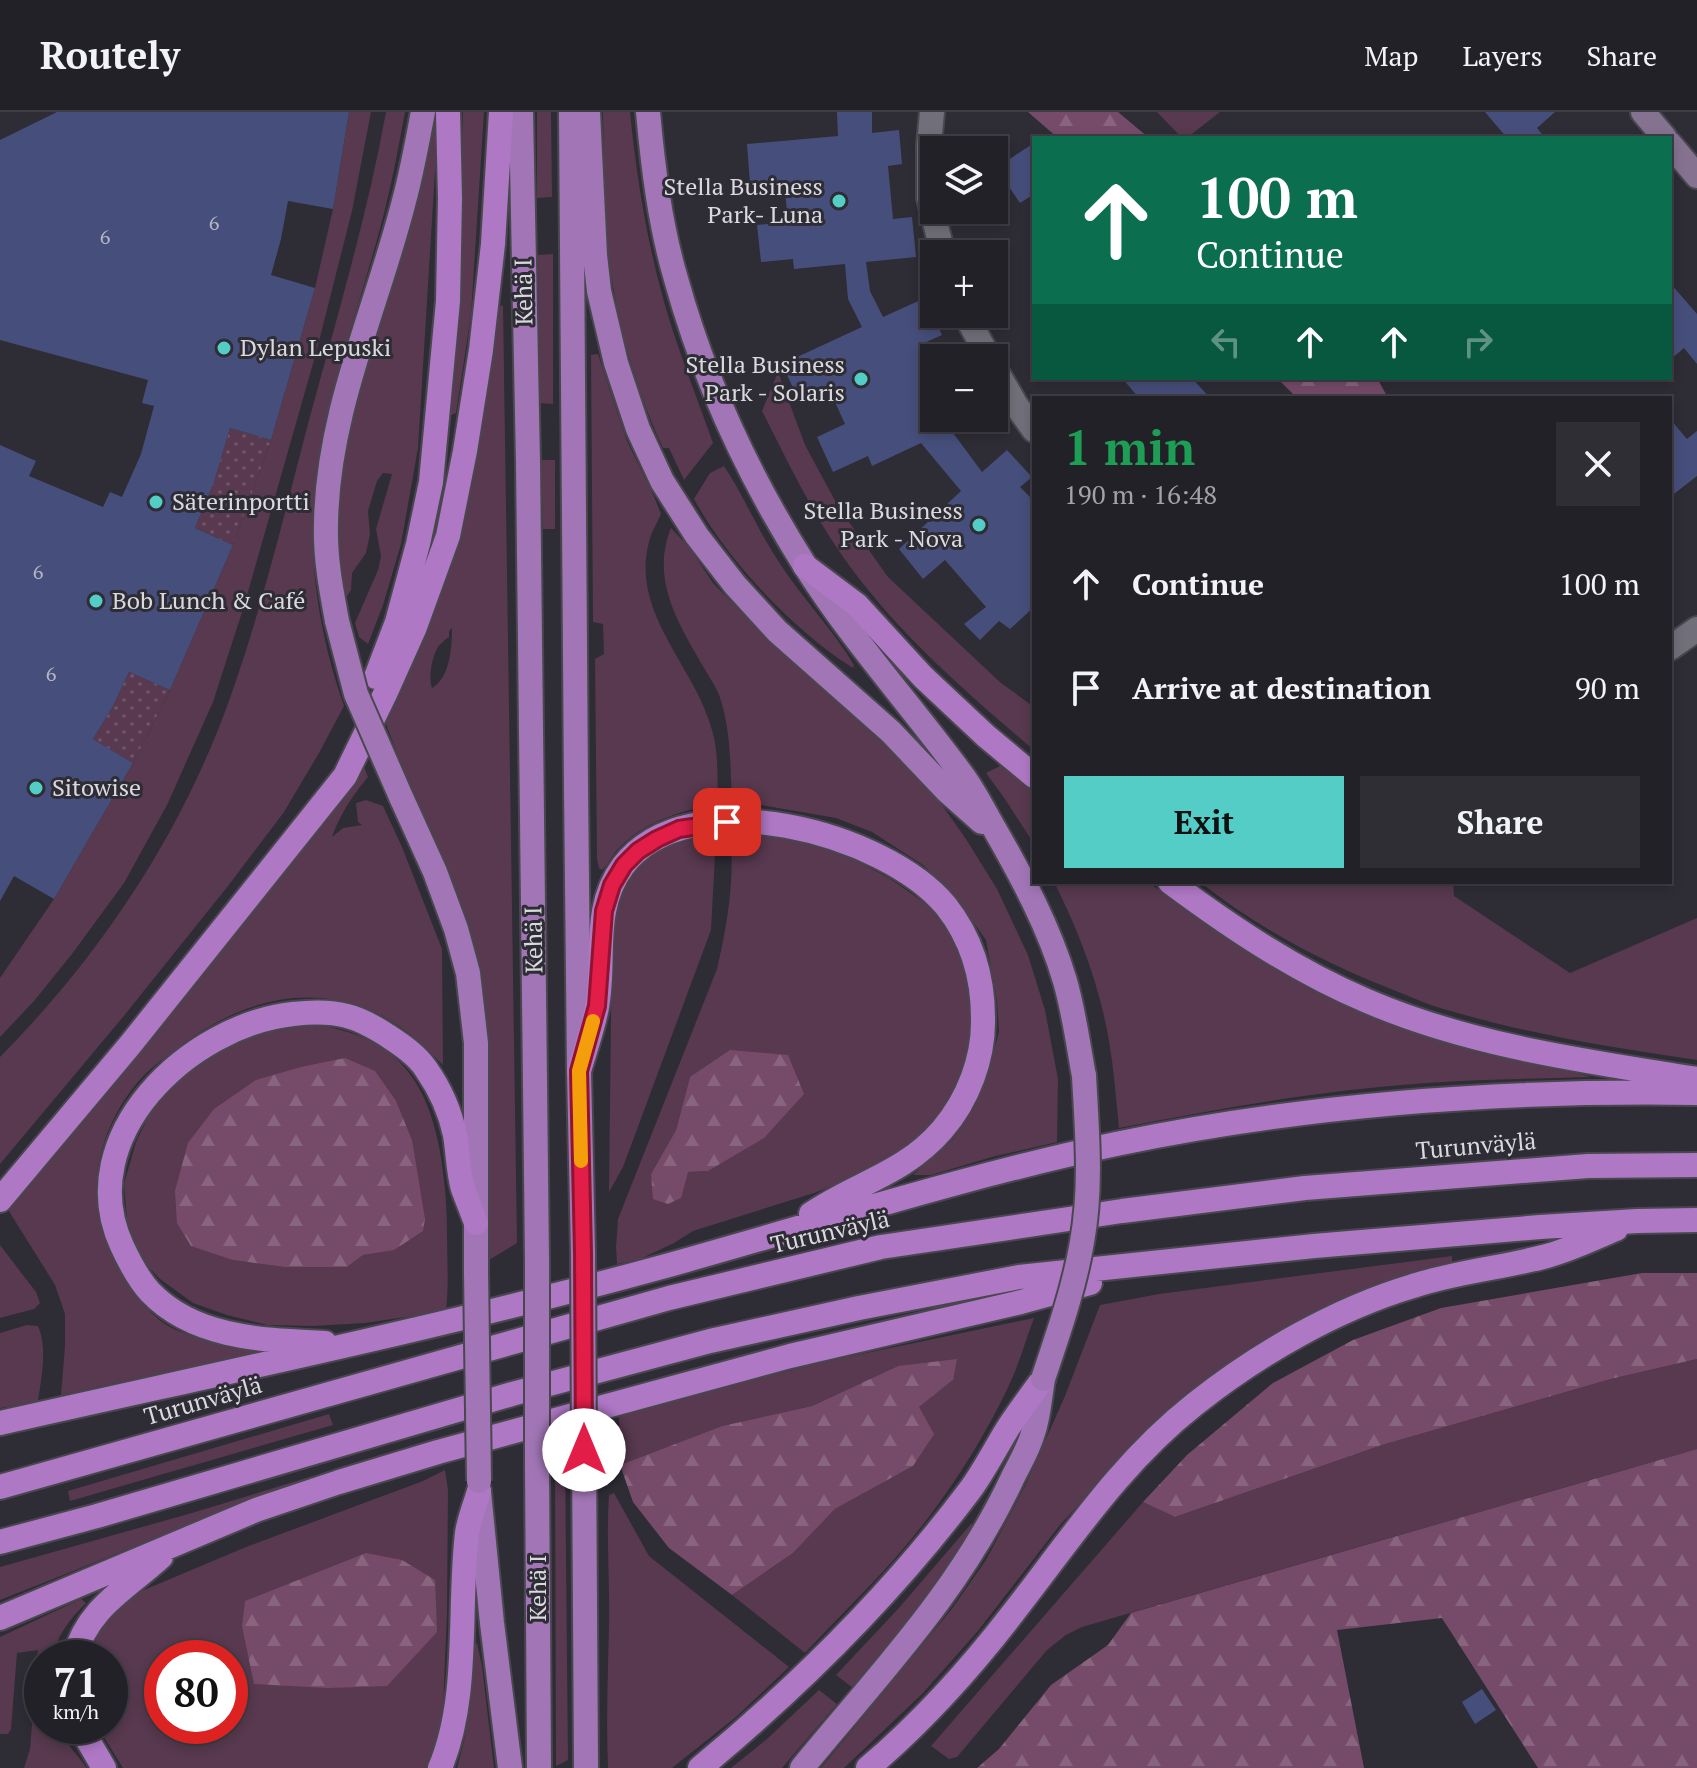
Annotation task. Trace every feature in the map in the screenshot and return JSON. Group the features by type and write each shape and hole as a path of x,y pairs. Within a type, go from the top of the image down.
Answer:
{"highway":[{"path":"423,112 404,202 352,368 334,447 325,523 327,563 337,621 356,694 435,872 468,973 476,1043 479,1486 510,1768"},
{"path":"256,886 331,772 370,691 397,622 418,544 431,482 448,301 448,112"},
{"path":"0,1200 130,1045 345,776 385,694 415,627 448,536 465,451 493,244 501,112"},
{"name":"Kehä I","path":"521,112 537,1261 539,1768"},
{"name":"Kehä I","path":"571,112 586,1760"},
{"path":"588,112 599,291 620,376 638,429 662,481 697,536 735,585 777,631 891,732 947,791 999,837"},
{"path":"648,112 652,154 675,276 718,400 744,460 805,566 877,668 965,778 1022,878 1049,936 1065,982 1084,1076 1088,1172 1082,1241 1063,1319 1043,1379 1034,1432 974,1551 941,1600 802,1768"},
{"path":"805,566 857,605 923,677 1032,774"},
{"path":"579,1071 597,1006 604,911 612,885 624,865 638,851 668,834 696,825 759,822 795,826 834,837 877,854 916,877 945,904 963,930 977,963 983,996 984,1031 977,1065 964,1099 942,1130 912,1159 825,1204 789,1229"},
{"path":"1173,884 1262,947 1367,1001 1424,1023 1542,1053 1697,1079"},
{"path":"356,1345 253,1338 220,1331 170,1309 149,1291 131,1265 115,1230 110,1198 112,1164 121,1136 156,1085 175,1066 208,1044 243,1026 279,1016 315,1012 347,1016 375,1028 403,1045 425,1067 445,1100 463,1188 476,1223"},
{"path":"0,1423 356,1345 661,1267 963,1180 1116,1144 1337,1108 1439,1099 1697,1093"},
{"name":"Turunväylä","path":"0,1487 669,1298 881,1247 1122,1211 1305,1188 1588,1166 1697,1165"},
{"path":"0,1542 512,1394 710,1341 1019,1277 1314,1246 1540,1227 1697,1220"},
{"path":"868,1768 893,1747 957,1681 1013,1614 1113,1483 1193,1405 1229,1378 1298,1336 1369,1301 1453,1275 1545,1257 1637,1221"},
{"path":"0,1618 256,1510 438,1452 790,1356 1021,1302 1166,1262"},
{"path":"700,1768 792,1689 862,1619 923,1551 973,1487 1010,1424 1043,1379"},
{"path":"440,1768 451,1734 457,1700 467,1530 479,1486"},
{"path":"80,1640 101,1608 178,1543"},
{"path":"90,1744 104,1768"}],"main road":[{"path":"1643,112 1663,136"},
{"path":"1672,146 1697,176"}],"street":[{"path":"932,112 929,198 940,240"},
{"path":"1008,391 1032,427"},
{"path":"1672,647 1697,629"}],"shaded area":[{"path":"349,112 371,112 352,211 316,353 244,606 213,702 167,805 124,883 72,954 0,1037 0,978 54,899 133,763 170,690 233,545 271,440 315,288 333,209"},
{"path":"386,112 405,112 385,211 333,393 318,461 314,496 313,549 318,603 344,706 284,812 123,1017 0,1164 0,1057 72,977 135,890 188,797 230,698 262,596 350,268"},
{"path":"463,112 484,112 471,315 456,413 447,417 459,248"},
{"path":"537,112 551,112 552,197 537,198"},
{"path":"603,112 630,112 640,192 656,270 675,337 713,443 684,480 669,448 663,448 652,423 620,321 607,241"},
{"path":"1157,112 1220,112 1189,136 1180,136"},
{"path":"430,122 435,123 437,139 418,448 401,544 368,644 359,637 355,623 378,570 381,556 376,529 392,474 383,473 377,481 368,511 370,534 366,553 352,573 351,590 345,599 336,527 336,497 347,433"},
{"path":"553,254 553,404 540,403 538,255"},
{"path":"503,305 517,1243 489,1260 487,1080 468,931 456,893 411,791 385,721 421,644 448,575 481,429 497,308","holes":["452,628 446,670 432,688 434,656"]},
{"path":"598,354 627,441 661,514 649,542 646,568 648,592 667,639 704,706 712,730 717,757 718,803 679,813 642,829 618,849 602,870 597,859 595,659 604,654 603,624 593,622 591,355"},
{"path":"778,372 805,445 839,508 888,577 1001,683 1032,706 1032,748 953,679 878,602 835,545 762,411"},
{"path":"230,428 271,440 233,545 195,528 214,482"},
{"path":"541,460 555,460 555,529 543,529"},
{"path":"724,466 777,559 845,651 853,668 785,614 743,570 708,523 694,499 710,473"},
{"path":"671,528 689,547 713,583 749,620 930,788 966,839 997,889 1028,955 1045,1010 1058,1079 1057,1142 931,1175 913,1175 953,1139 974,1108 989,1069 999,1032 986,940 954,895 923,865 872,832 836,818 732,800 728,737 720,697 685,635 666,584 665,547"},
{"path":"129,672 170,690 133,763 93,739"},
{"path":"362,762 368,777 347,805 332,837 343,828 362,825 358,822 356,803 366,800 383,806 442,949 443,1065 408,1032 368,1009 336,1000 295,998 236,1013 200,1032 153,1067 122,1105 101,1152 97,1201 109,1250 133,1290 159,1320 185,1334 254,1353 61,1395 65,1314 55,1285 7,1208 197,983 303,846"},
{"path":"1002,765 1032,790 1032,841 1005,799 986,773"},
{"path":"742,833 788,837 820,844 892,880 929,906 950,933 966,964 973,1025 969,1057 959,1089 937,1119 907,1148 876,1169 814,1193 693,1231 640,1259 617,1264 618,1219 717,969 729,905 731,840","holes":["690,1077 708,1171 651,1174 676,1130"]},
{"path":"716,836 711,930 623,1167 609,1192 612,929 617,907 633,873 645,861 675,844"},
{"path":"1055,884 1151,884 1275,969 1344,1004 1415,1033 1484,1054 1591,1077 1447,1082 1349,1090 1119,1128 1105,1021 1072,920"},
{"path":"1203,884 1453,884 1454,896 1570,973 1697,918 1697,1060 1540,1033 1429,1004 1348,971 1296,945"},
{"path":"301,1023 330,1027 376,1044 410,1074 432,1118 441,1157 447,1220 446,1311 365,1323 267,1325 193,1303 160,1279 139,1257 127,1220 124,1184 136,1142 152,1109 180,1078 212,1054 258,1033","holes":["412,1238 394,1249 363,1255 347,1267 284,1267 233,1260"]},
{"path":"0,1245 36,1292 40,1303 34,1309 0,1318"},
{"path":"1452,1256 1452,1263 1381,1282 1312,1314 1251,1347 1195,1388 1144,1434 1060,1525 977,1632 922,1694 844,1768 821,1768 951,1610 986,1560 1025,1486 1065,1396 1100,1305 1159,1294"},
{"path":"1034,1318 1002,1400 949,1489 897,1556 805,1653 732,1595 793,1553 835,1509 913,1466 919,1407 953,1380 898,1366 812,1406 722,1426 620,1465 619,1413 828,1361"},
{"path":"27,1325 38,1326 43,1344 38,1402 0,1408 0,1333"},
{"path":"1697,1359 1697,1449 1082,1627 1047,1650 957,1757 949,1759 931,1746 1143,1502 1175,1517 1382,1445 1611,1379"},
{"path":"329,1414 333,1425 70,1501 68,1491"},
{"path":"565,1456 568,1760 556,1766 555,1458"},
{"path":"445,1470 448,1490 447,1613 442,1733 431,1768 123,1768 108,1744 128,1744 128,1640 96,1640 99,1632 124,1603 144,1590"},
{"path":"316,1475 237,1506 0,1600 0,1567"},
{"path":"614,1493 649,1556 789,1667 736,1717 672,1768 608,1768 608,1511 609,1495"},
{"path":"971,1524 974,1525 949,1566 913,1616 853,1688 836,1675 898,1609"},
{"path":"81,1599 86,1603 58,1640 24,1640 24,1652 17,1653 11,1729 8,1734 0,1734 0,1637"},
{"path":"477,1643 494,1768 457,1768 465,1737 474,1645"},
{"path":"819,1690 837,1704 782,1768 731,1768 767,1739"},
{"path":"30,1744 68,1744 87,1768 24,1768"}],"green space":[{"path":"1028,112 1118,112 1147,136 1056,136"},
{"path":"1279,380 1378,380 1387,396 1295,396"},
{"path":"730,1050 788,1055 804,1094 764,1138 708,1171 688,1172 681,1198 668,1204 653,1199 651,1174 676,1130 690,1077"},
{"path":"345,1058 375,1071 396,1101 412,1140 425,1219 423,1231 394,1250 363,1255 347,1267 284,1267 233,1260 191,1246 177,1223 175,1191 188,1143 214,1109 256,1080"},
{"path":"1642,1273 1697,1273 1697,1359 1611,1379 1382,1445 1175,1517 1143,1502 1187,1455 1273,1383 1353,1340 1441,1308"},
{"path":"957,1359 953,1380 919,1407 934,1434 913,1466 835,1509 793,1553 732,1595 669,1548 633,1502 620,1465 722,1426 812,1406 898,1366"},
{"path":"1697,1449 1697,1768 1538,1768 1442,1618 1337,1630 1364,1768 977,1768 999,1749 1051,1685 1108,1645 1131,1613"},
{"path":"366,1553 402,1560 435,1580 437,1632 387,1686 328,1688 254,1684 248,1640 245,1640 242,1626 245,1601"}],"building":[{"path":"57,112 349,112 333,209 288,201 271,275 315,288 271,440 230,428 214,482 195,528 233,545 170,690 129,672 93,739 133,763 54,899 14,876 0,901 0,445 36,461 29,476 103,507 110,492 122,497 141,454 154,406 142,403 148,380 0,340 0,140"},
{"path":"837,112 872,112 872,133 899,130 902,164 888,166 893,219 912,217 916,257 866,262 870,291 883,317 920,300 920,328 939,328 942,335 920,344 920,432 952,432 982,472 1007,450 1032,477 1020,487 1032,499 1032,609 1010,629 999,621 980,640 964,624 986,607 945,560 923,579 899,549 961,491 921,443 872,466 868,456 833,472 817,437 845,424 829,389 800,403 782,364 862,327 848,299 845,264 794,269 793,259 761,262 757,225 788,222 784,181 750,184 747,144 838,136"},
{"path":"1485,112 1555,112 1537,128 1543,136 1505,136"},
{"path":"1032,144 1032,195 1020,203 1008,186 1008,160"},
{"path":"1672,285 1697,314 1697,364 1684,348 1672,358"},
{"path":"1124,380 1194,380 1208,396 1137,396"},
{"path":"1672,421 1687,439 1697,431 1697,476 1672,495"},
{"path":"1482,1689 1496,1710 1475,1724 1462,1702"}],"slow traffic":[{"path":"581,1161 579,1071 593,1021"}],"place":[{"name":"Stella Business Park- Luna","path":"839,201"},
{"name":"Dylan Lepuski","path":"224,348"},
{"name":"Stella Business Park - Solaris","path":"861,379"},
{"name":"Säterinportti","path":"156,502"},
{"name":"Stella Business Park - Nova","path":"979,525"},
{"name":"Bob Lunch & Café","path":"96,601"},
{"name":"Sitowise","path":"36,788"}],"route":[{"path":"584,1450 579,1071 597,1006 604,911 612,885 624,865 638,851 679,829 727,822"}]}
